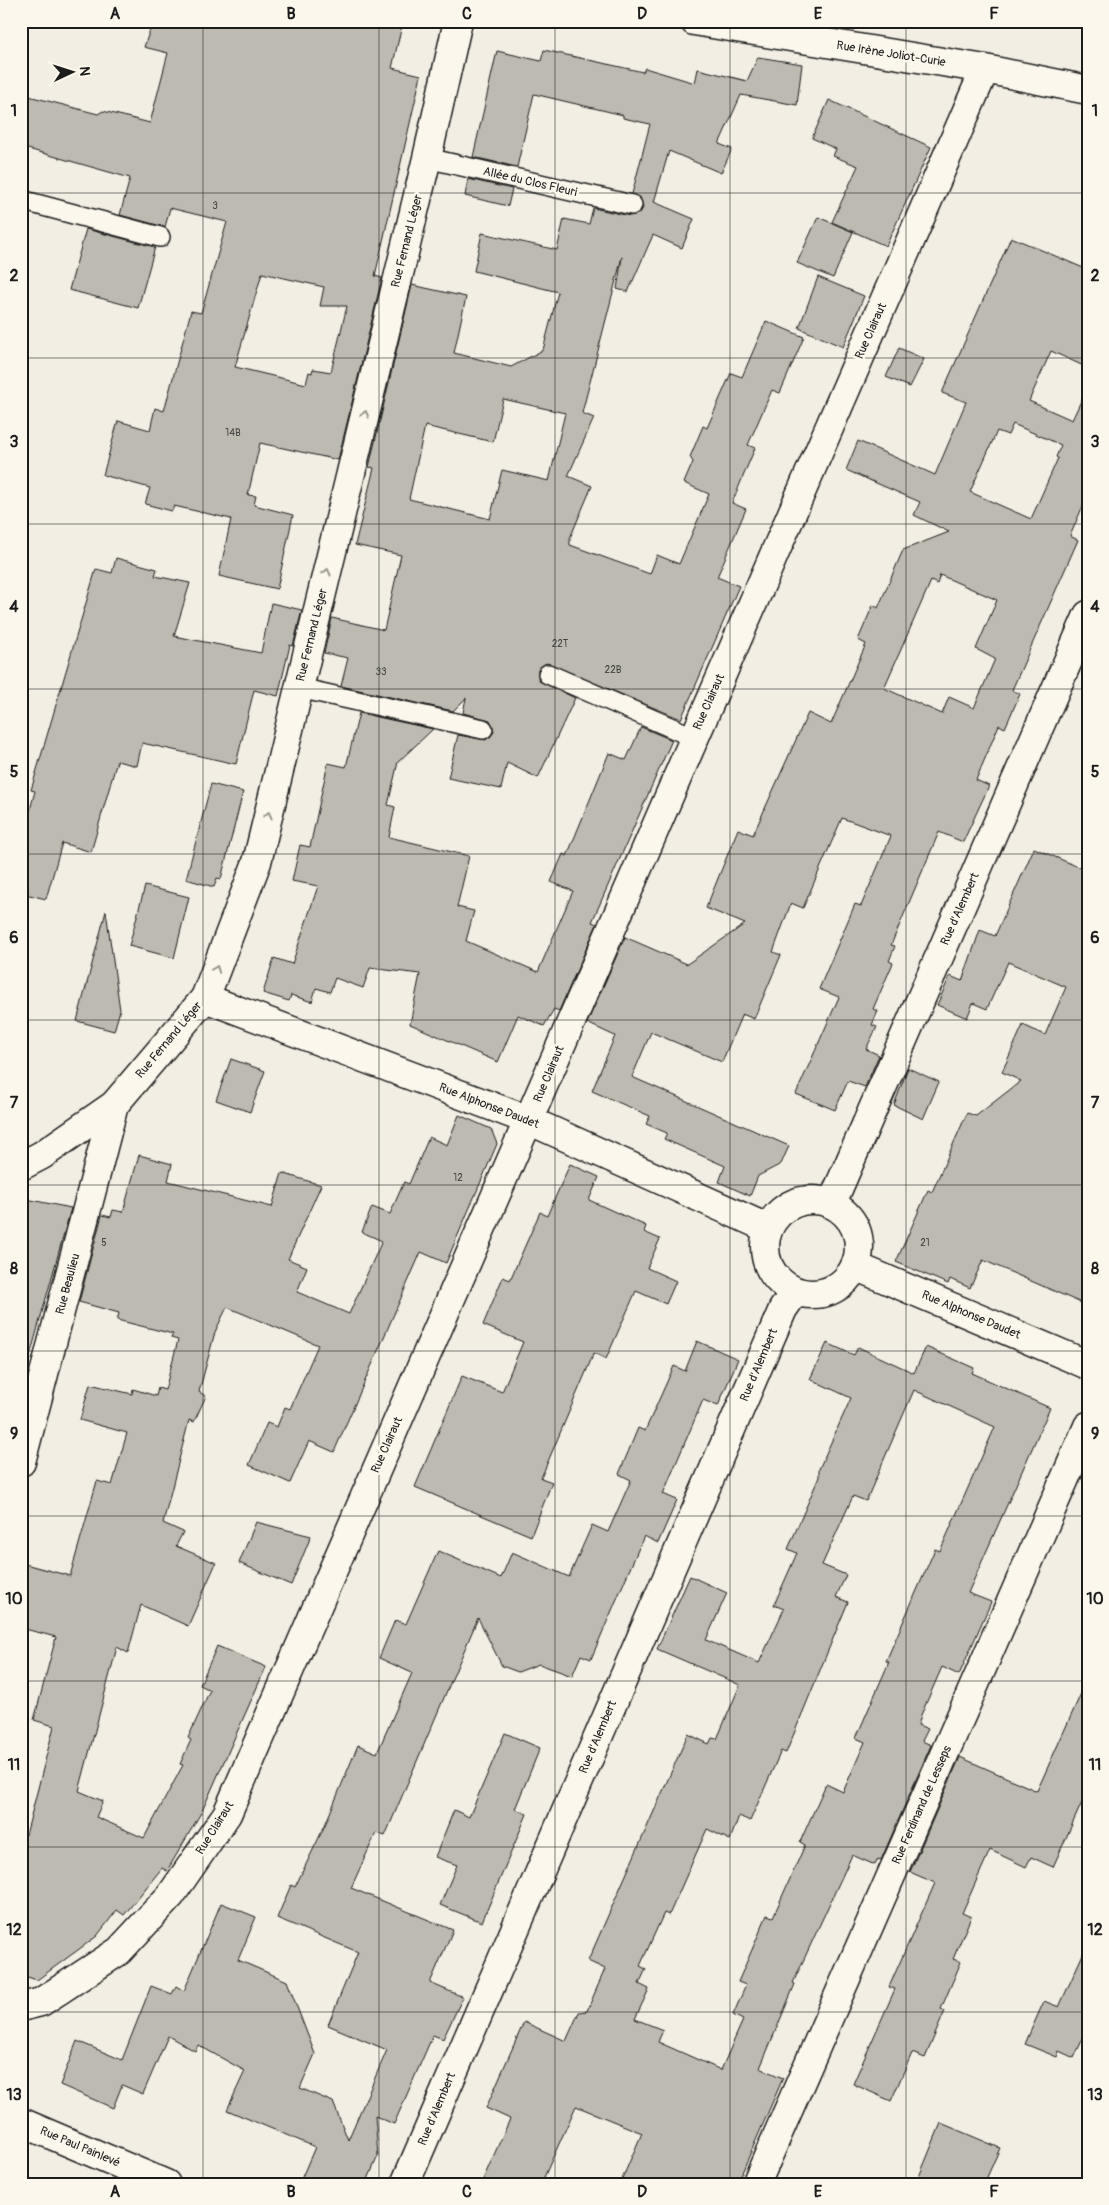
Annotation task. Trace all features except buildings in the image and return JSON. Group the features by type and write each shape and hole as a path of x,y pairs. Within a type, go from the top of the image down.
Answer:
{"street":[{"name":"Rue Fernand Léger","path":"21,1166 42,1155 114,1105 205,998 257,862 427,158 458,21"},
{"name":"Rue Irène Joliot-Curie","path":"694,21 986,69 1088,90"},
{"name":"Rue Clairaut","path":"21,2008 41,2002 119,1951 171,1895 227,1814 693,737 986,69"},
{"name":"Rue d'Alembert","path":"832,1203 1088,615"},
{"name":"Rue Alphonse Daudet","path":"205,998 528,1120 768,1228"},
{"name":"Rue Beaulieu","path":"21,1462 114,1105"},
{"path":"815,1199 832,1203 847,1215 856,1229 859,1248 855,1266 843,1282 830,1291 812,1295 795,1292 780,1282 768,1266 764,1245 768,1228 780,1211 794,1202 815,1199"},
{"name":"Rue Alphonse Daudet","path":"855,1266 1088,1365"},
{"name":"Rue d'Alembert","path":"405,2184 783,1309 795,1292"},
{"name":"Rue Ferdinand de Lesseps","path":"756,2184 1088,1426"},
{"name":"Rue Paul Painlevé","path":"21,2122 166,2184"}],"lane":[{"name":"Allée du Clos Fleuri","path":"427,158 632,205"},
{"path":"21,200 160,237"},
{"path":"548,674 693,737"},
{"path":"300,688 483,729"}]}
